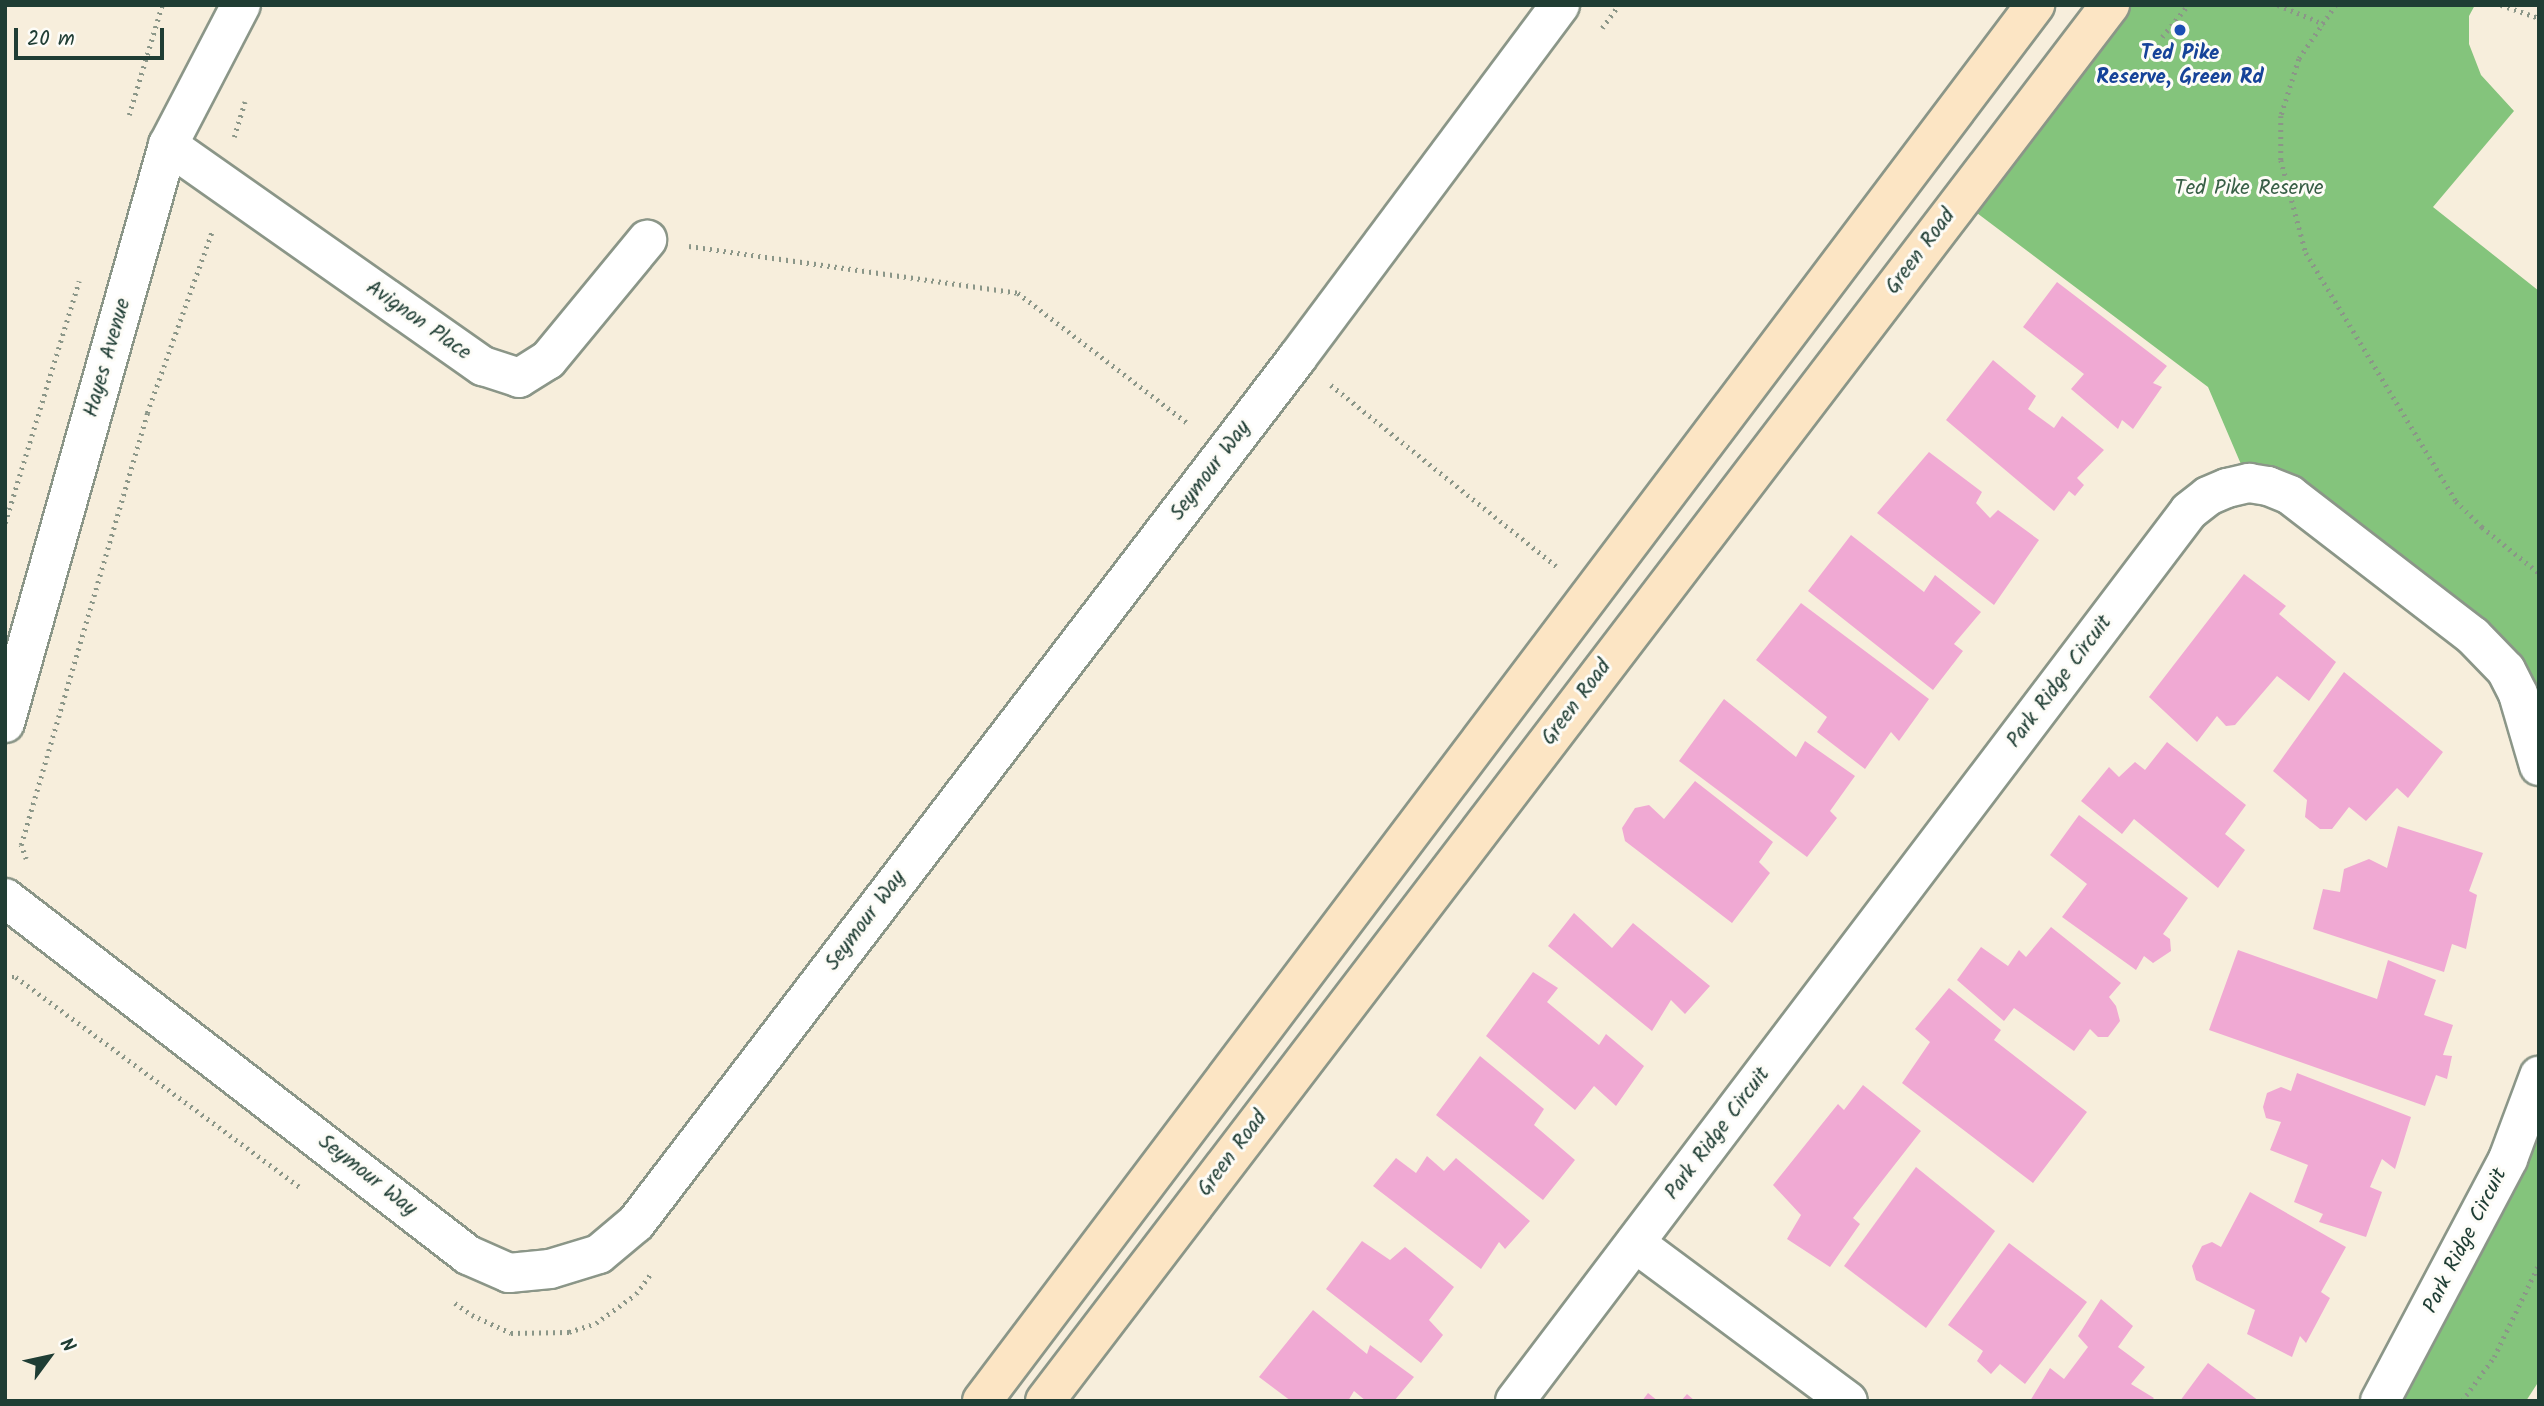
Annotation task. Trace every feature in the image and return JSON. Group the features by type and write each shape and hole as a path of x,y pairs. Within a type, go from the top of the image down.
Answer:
{"main road":[{"path":"982,1401 2035,5"},
{"name":"Green Road","path":"1045,1401 2110,5"}],"street":[{"name":"Hayes Avenue","path":"5,723 168,145 241,5"},
{"name":"Seymour Way","path":"7,900 468,1255 509,1273 550,1269 599,1254 636,1223 1226,452 1560,5"},
{"name":"Avignon Place","path":"168,145 483,366 519,378 548,360 647,240"},
{"name":"Park Ridge Circuit","path":"1515,1401 2189,511 2208,496 2227,488 2249,484 2268,486 2290,495 2473,636 2506,670 2518,694 2539,766"},
{"name":"Park Ridge Circuit","path":"2380,1401 2508,1159 2539,1076"},
{"path":"1635,1243 1848,1401"}],"path":[{"path":"1594,38 1619,5"},
{"path":"2162,37 2188,5"},
{"path":"2278,5 2324,24"},
{"path":"2336,5 2299,59 2281,116 2281,160 2306,253 2456,501 2482,527 2539,573"},
{"path":"2501,5 2539,18"},
{"path":"7,900 17,878 28,867 21,845 147,413 231,181 228,157 248,91"},
{"path":"647,240 1018,293 1226,452"},
{"path":"1297,358 1591,594"},
{"path":"1326,398 1342,377"},
{"path":"5,977 16,977 305,1191"},
{"path":"2462,1401 2494,1356 2539,1264"},
{"path":"449,1298 471,1315 511,1333 569,1332 596,1323 636,1294 657,1265"}],"green space":[{"name":"Ted Pike Reserve","path":"2110,5 2475,5 2469,16 2469,44 2481,75 2514,111 2433,207 2539,291 2539,766 2518,694 2249,483 2208,387 1961,201"},
{"path":"2539,1076 2539,1381 2526,1401 2380,1401"}],"building":[{"path":"2057,282 2167,366 2153,383 2162,387 2133,429 2122,420 2118,429 2071,389 2084,374 2023,327"},
{"path":"1993,360 2036,396 2028,409 2054,428 2062,416 2104,450 2077,478 2084,485 2075,496 2069,491 2054,511 1946,420"},
{"path":"1929,452 1982,492 1976,503 1990,518 1998,510 2039,540 1994,605 1877,513"},
{"path":"1851,535 1924,592 1935,575 1981,612 1954,644 1963,651 1933,690 1808,591"},
{"path":"2244,574 2286,606 2279,614 2336,662 2309,701 2277,676 2235,725 2226,726 2217,716 2197,742 2149,697"},
{"path":"1801,603 1929,699 1899,741 1891,732 1865,769 1817,732 1827,717 1756,660"},
{"path":"2344,672 2443,752 2408,798 2397,788 2366,821 2349,807 2332,829 2320,829 2305,817 2307,800 2273,771"},
{"path":"1724,699 1796,757 1805,741 1855,776 1830,811 1837,818 1807,857 1679,761"},
{"path":"2167,742 2246,805 2225,834 2245,850 2218,888 2134,819 2122,834 2081,801 2109,767 2119,777 2135,762 2145,770"},
{"path":"1695,781 1773,842 1759,862 1770,873 1732,923 1625,841 1622,828 1635,808 1649,805 1664,819"},
{"path":"2079,815 2188,898 2163,934 2170,939 2171,951 2153,963 2144,956 2136,970 2062,917 2087,884 2050,855"},
{"path":"2398,826 2483,853 2469,891 2477,895 2466,949 2452,944 2444,972 2313,929 2323,889 2340,892 2344,869 2369,859 2387,868"},
{"path":"1574,913 1612,948 1633,923 1710,986 1685,1014 1671,1000 1652,1031 1548,946"},
{"path":"2051,927 2121,983 2109,997 2116,1006 2120,1021 2108,1037 2098,1037 2090,1029 2074,1051 2014,1008 2004,1021 1957,980 1981,947 2008,966 2019,950 2026,957"},
{"path":"2238,950 2377,999 2388,960 2436,980 2424,1015 2453,1025 2443,1055 2452,1056 2447,1079 2436,1075 2425,1106 2209,1030"},
{"path":"1533,972 1558,988 1547,1002 1599,1045 1606,1034 1644,1066 1616,1106 1594,1086 1575,1110 1486,1036"},
{"path":"1949,988 2001,1030 1994,1040 2087,1112 2033,1183 1902,1083 1930,1042 1915,1029"},
{"path":"1480,1056 1544,1109 1534,1125 1575,1160 1543,1200 1436,1115"},
{"path":"2297,1073 2411,1117 2395,1169 2382,1159 2370,1187 2382,1192 2366,1237 2319,1222 2323,1214 2294,1202 2308,1165 2270,1150 2281,1122 2266,1118 2263,1107 2267,1093 2281,1087 2291,1091"},
{"path":"1863,1085 1921,1131 1853,1218 1860,1224 1830,1267 1787,1239 1801,1215 1773,1185 1838,1104 1844,1110"},
{"path":"1427,1156 1444,1171 1456,1158 1530,1221 1505,1249 1499,1242 1481,1269 1373,1186 1396,1158 1416,1173"},
{"path":"1916,1167 1995,1231 1926,1328 1844,1266"},
{"path":"2250,1192 2346,1247 2321,1292 2330,1298 2306,1343 2300,1336 2292,1357 2247,1334 2255,1310 2196,1280 2192,1266 2202,1246 2212,1242 2221,1247"},
{"path":"1362,1241 1390,1260 1405,1247 1454,1287 1429,1320 1443,1335 1421,1363 1326,1289"},
{"path":"2009,1243 2087,1302 2025,1384 2000,1364 1991,1374 1977,1361 1983,1351 1948,1325"},
{"path":"2101,1299 2133,1326 2118,1347 2145,1367 2131,1384 2154,1398 2151,1401 2030,1401 2050,1368 2064,1379 2088,1347 2078,1336"},
{"path":"1313,1310 1367,1354 1370,1345 1414,1377 1394,1401 1366,1401 1354,1391 1348,1401 1291,1401 1259,1377"},
{"path":"2208,1363 2259,1401 2180,1401"},
{"path":"1648,1393 1658,1401 1642,1401"},
{"path":"1687,1394 1695,1401 1681,1401"}],"place":[{"name":"Ted Pike Reserve, Green Rd","path":"2180,30"}]}
